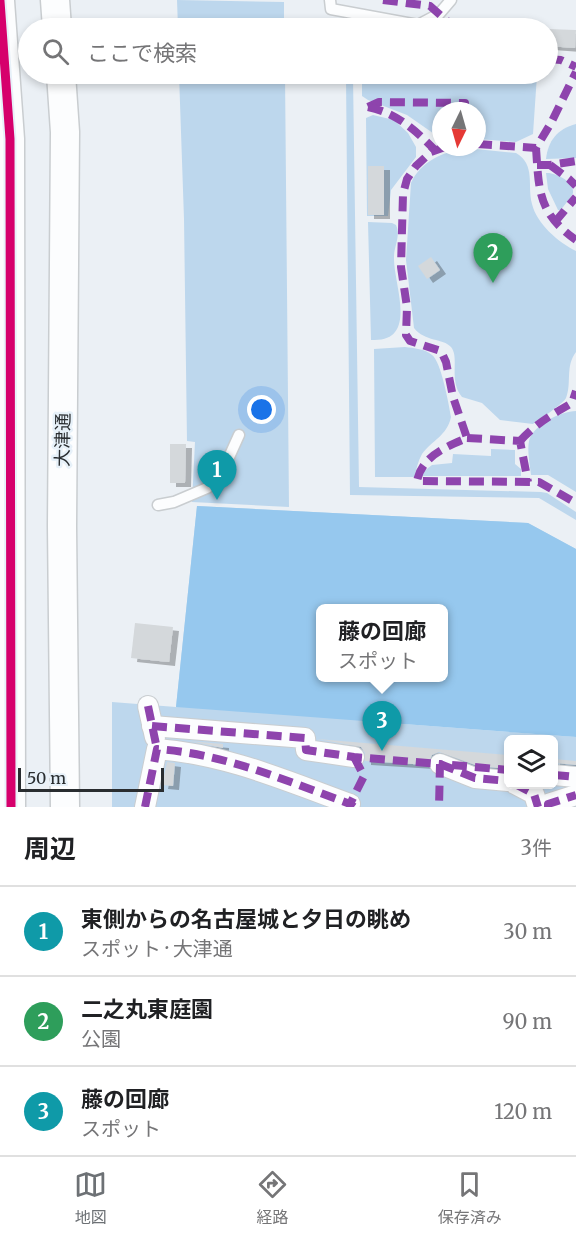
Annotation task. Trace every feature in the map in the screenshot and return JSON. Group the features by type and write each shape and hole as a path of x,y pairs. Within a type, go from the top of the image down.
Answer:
{"street":[{"path":"55,0 56,18"},
{"path":"0,1 10,139 9,806"},
{"name":"大津通","path":"62,84 65,132 62,526 65,807"},
{"path":"145,807 157,749 148,706"},
{"path":"152,726 305,738 306,750 354,757"},
{"path":"157,749 180,750 222,758 350,804"},
{"path":"504,770 440,764 475,778 504,781"},
{"path":"558,775 576,777"},
{"path":"524,789 534,794 538,807"},
{"path":"548,807 549,804 576,795"}],"lane":[{"path":"330,0 331,9 380,18"},
{"path":"431,18 439,14 451,0"},
{"path":"158,505 174,502 207,488 218,478 239,435"}],"shaded area":[{"path":"177,0 284,2 284,18 178,18"},
{"path":"179,84 285,84 289,507 192,502 195,442 187,441"},
{"path":"346,84 353,84 359,487 541,492 547,493 576,512 576,520 539,498 350,495"},
{"path":"362,84 536,84 533,134 516,142 486,140 486,102 432,102 432,132 407,115 362,96"},
{"path":"373,115 394,120 408,133 416,147 416,157 391,190 388,216 367,216 366,118"},
{"path":"576,124 576,158 546,159 551,141 564,129"},
{"path":"486,150 516,153 529,169 532,204 538,219 562,243 576,251 576,352 571,363 568,392 561,404 533,424 500,420 482,403 462,397 456,384 455,357 451,347 423,336 414,328 406,260 411,183 415,175 440,156 486,156"},
{"path":"546,173 564,178 573,189 572,195 561,210 558,210 548,189"},
{"path":"368,222 396,225 398,237 394,257 400,310 400,322 395,332 386,338 371,340"},
{"path":"405,347 426,351 435,359 444,384 451,417 443,433 422,454 415,477 375,477 374,349"},
{"path":"576,411 576,492 548,475 531,475 528,449 532,435 542,424 556,416"},
{"path":"491,449 515,450 515,464 521,469 521,476 422,476 423,472 432,465 452,463 453,454 491,456"},
{"path":"197,506 528,523 576,549 198,620 316,680 316,682 321,682 404,724 550,735 504,735 504,789 558,789 558,736 576,737 576,807 112,807 112,702 176,707"}],"water":[{"path":"197,506 528,523 576,549 576,737 176,707"}],"building":[{"path":"558,29 576,30 575,48 558,47"},
{"path":"368,166 384,166 384,215 368,215"},
{"path":"431,257 440,270 427,279 418,266"},
{"path":"170,444 186,444 185,483 170,483"},
{"path":"135,623 173,627 169,662 131,658"},
{"path":"317,739 504,755 504,769 478,766 439,752 432,755 428,765 365,761 365,753 361,747"},
{"path":"189,741 223,744 223,748 209,745"},
{"path":"558,759 576,761 576,765 558,763"},
{"path":"167,762 175,763 173,786 162,785"}],"marked path":[{"path":"383,0 430,6 444,18"},
{"path":"558,60 576,67"},
{"path":"486,145 536,148 576,72"},
{"path":"368,107 379,102 432,103"},
{"path":"368,107 397,118 432,147"},
{"path":"536,148 540,189 547,210 563,230 576,240"},
{"path":"432,152 416,166 407,179 403,194 401,267 407,307 406,335 410,341 441,351 467,438 443,449 429,459 417,481 539,482 576,503"},
{"path":"537,165 576,161"},
{"path":"550,165 576,186"},
{"path":"555,222 576,197"},
{"path":"520,441 538,424 572,403 576,391"},
{"path":"467,438 520,441 528,482"},
{"path":"148,706 157,749"},
{"path":"152,726 305,738 306,750 354,757 440,764 439,807"},
{"path":"145,807 157,749 207,756 279,778 350,804"},
{"path":"354,757 364,776 350,804 354,807"},
{"path":"440,764 475,778 504,781"},
{"path":"452,765 504,770"},
{"path":"558,775 576,777"},
{"path":"524,789 534,794 538,807"},
{"path":"548,807 548,804 576,795"}],"cycle path":[{"path":"0,1 10,139 11,807"}],"place":[{"name":"二之丸東庭園","path":"493,283"},
{"name":"東側からの名古屋城と夕日の眺め","path":"217,500"},
{"name":"藤の回廊","path":"382,751"}]}
